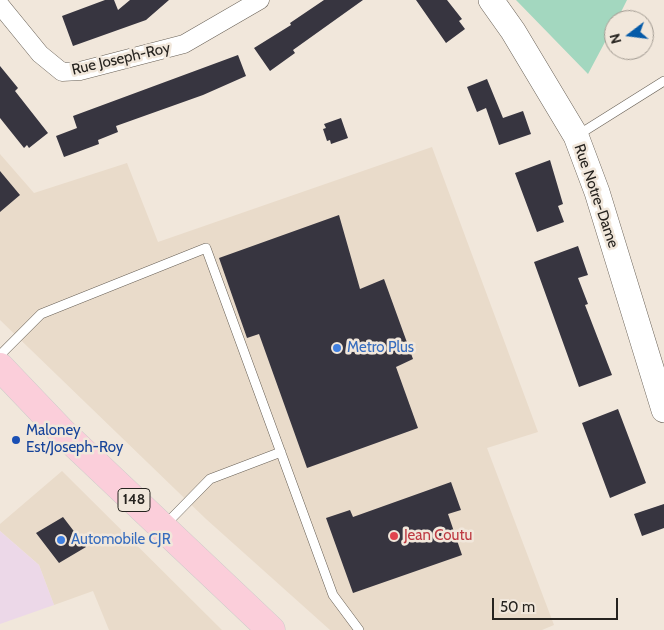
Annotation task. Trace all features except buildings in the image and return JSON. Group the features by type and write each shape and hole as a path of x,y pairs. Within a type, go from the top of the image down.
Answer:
{"main road":[{"name":"148","path":"0,367 62,432 271,630"}],"street":[{"name":"Rue Joseph-Roy","path":"0,5 40,54 62,72 80,71 184,44 260,0"},
{"name":"Rue Notre-Dame","path":"491,0 513,31 576,136 597,192 664,410"}],"lane":[{"path":"576,136 664,80"},
{"path":"0,355 41,314 206,248 333,595 359,630"},
{"path":"163,527 210,479 281,452"}],"shaded area":[{"path":"432,147 538,432 487,448 554,625 542,630 330,630 206,519 0,320 0,154 34,193 127,163 158,242"},
{"path":"62,471 222,630 109,630 93,591 54,605 39,565 0,531 0,524"},
{"path":"0,531 39,565 54,605 0,624"}],"green space":[{"path":"516,0 627,0 622,10 604,10 604,44 588,74"}],"place":[{"name":"Metro Plus","path":"337,348"},
{"name":"Maloney Est/Joseph-Roy","path":"16,440"},
{"name":"Jean Coutu","path":"394,536"},
{"name":"Automobile CJR","path":"61,540"}]}
